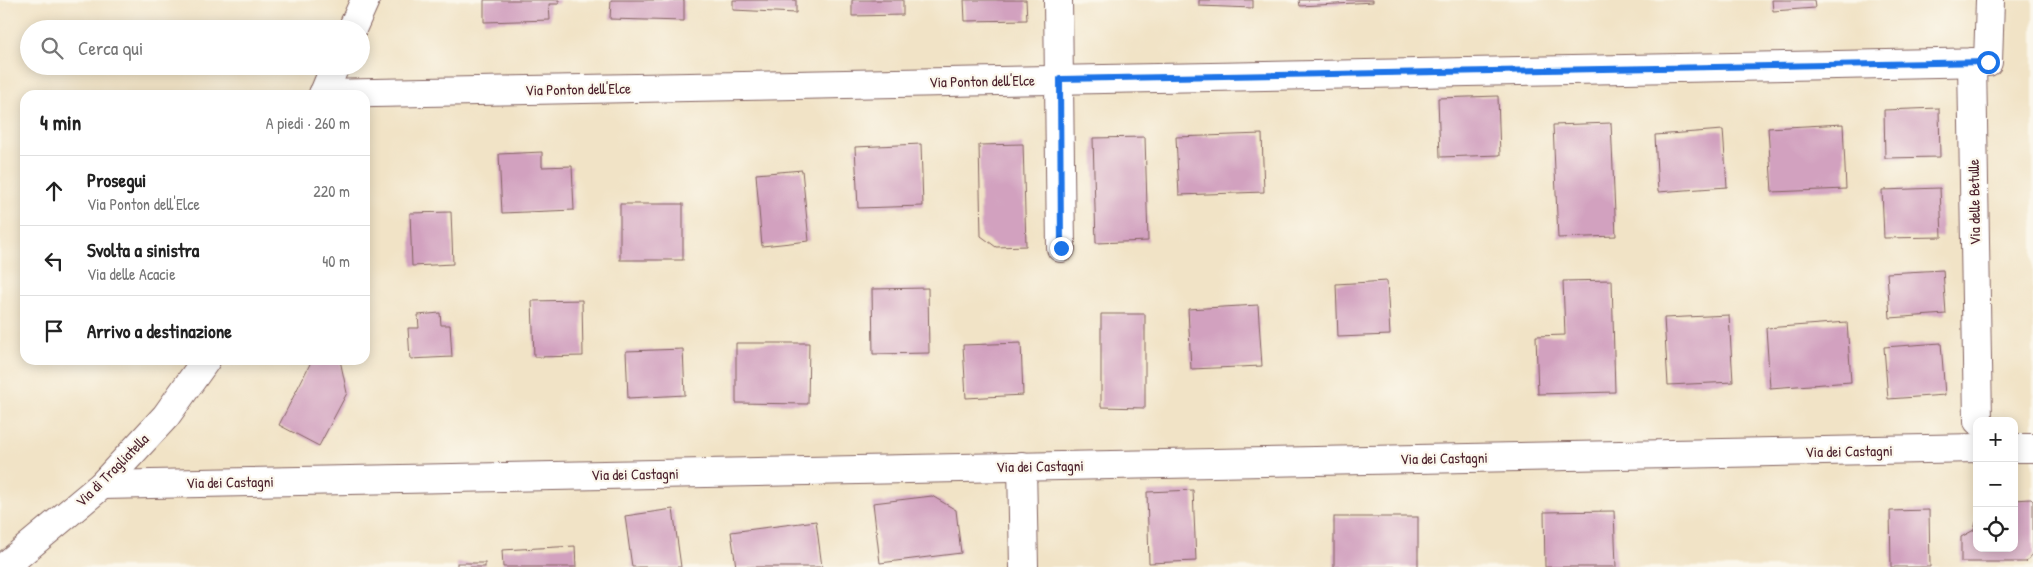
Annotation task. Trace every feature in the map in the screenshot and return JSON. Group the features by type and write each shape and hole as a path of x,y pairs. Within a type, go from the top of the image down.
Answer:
{"street":[{"path":"356,20 365,0"},
{"path":"1058,0 1061,248"},
{"path":"1972,62 1988,62 1990,0"},
{"name":"Via Ponton dell'Elce","path":"370,94 1972,62"},
{"name":"Via delle Betulle","path":"1972,62 1978,417"},
{"path":"325,90 331,75"},
{"name":"Via di Tragliatella","path":"4,567 102,484 166,416 202,365"},
{"name":"Via dei Castagni","path":"102,484 1973,448"},
{"path":"2018,448 2033,448"},
{"path":"1022,466 1024,567"}],"building":[{"path":"484,0 559,0 559,4 549,4 550,20 484,22"},
{"path":"611,0 684,0 684,21 610,19"},
{"path":"733,0 796,0 796,13 733,10"},
{"path":"852,0 903,0 903,15 852,16"},
{"path":"964,0 1026,0 1027,20 965,21"},
{"path":"1199,0 1253,0 1253,8 1199,6"},
{"path":"1299,0 1373,0 1373,2 1300,6"},
{"path":"1772,0 1814,0 1815,8 1773,11"},
{"path":"1498,96 1500,155 1440,157 1438,98"},
{"path":"1939,108 1940,157 1885,158 1884,110"},
{"path":"1611,123 1616,236 1558,238 1553,125"},
{"path":"1843,124 1846,189 1772,192 1768,128"},
{"path":"1723,130 1727,187 1658,192 1655,135"},
{"path":"1262,134 1264,192 1179,195 1176,137"},
{"path":"1145,137 1148,241 1096,243 1093,138"},
{"path":"921,144 923,206 858,208 855,147"},
{"path":"1023,144 1026,246 996,247 981,236 979,145"},
{"path":"542,152 542,167 572,166 574,210 502,213 499,154"},
{"path":"802,170 809,241 762,246 756,174"},
{"path":"1940,188 1942,237 1884,238 1882,190"},
{"path":"620,204 683,204 683,260 620,260"},
{"path":"451,212 453,264 412,266 410,213"},
{"path":"1943,270 1946,314 1890,318 1887,273"},
{"path":"1612,280 1615,392 1538,394 1536,336 1565,335 1563,281"},
{"path":"1387,281 1390,335 1338,337 1336,284"},
{"path":"928,288 929,353 873,354 872,289"},
{"path":"582,300 583,356 534,357 532,301"},
{"path":"1258,305 1262,366 1191,369 1188,309"},
{"path":"440,313 441,325 450,325 452,357 410,359 408,328 419,328 418,315"},
{"path":"1101,314 1145,314 1145,408 1101,407"},
{"path":"1729,315 1733,382 1668,385 1664,318"},
{"path":"1847,322 1851,382 1770,388 1766,328"},
{"path":"736,343 809,343 808,404 736,403"},
{"path":"1021,343 1023,395 966,398 963,345"},
{"path":"1941,343 1945,395 1888,399 1884,347"},
{"path":"683,349 685,395 628,398 626,351"},
{"path":"309,365 341,365 347,393 319,446 279,425"},
{"path":"1193,490 1196,561 1149,563 1147,492"},
{"path":"932,496 956,510 961,553 880,563 873,503"},
{"path":"2031,499 2033,501 2033,554 2026,562 1961,562 1961,537 1973,531 1973,552 2018,552 2018,500"},
{"path":"673,509 681,567 632,567 625,516"},
{"path":"1929,510 1930,567 1891,567 1890,511"},
{"path":"1614,511 1616,567 1545,567 1544,512"},
{"path":"1334,517 1418,517 1418,567 1334,567"},
{"path":"816,521 822,567 736,567 731,532"},
{"path":"575,546 576,567 503,567 502,550"},
{"path":"457,563 485,563 485,567 457,567"}],"route":[{"path":"1061,248 1060,79 1988,62"}]}
